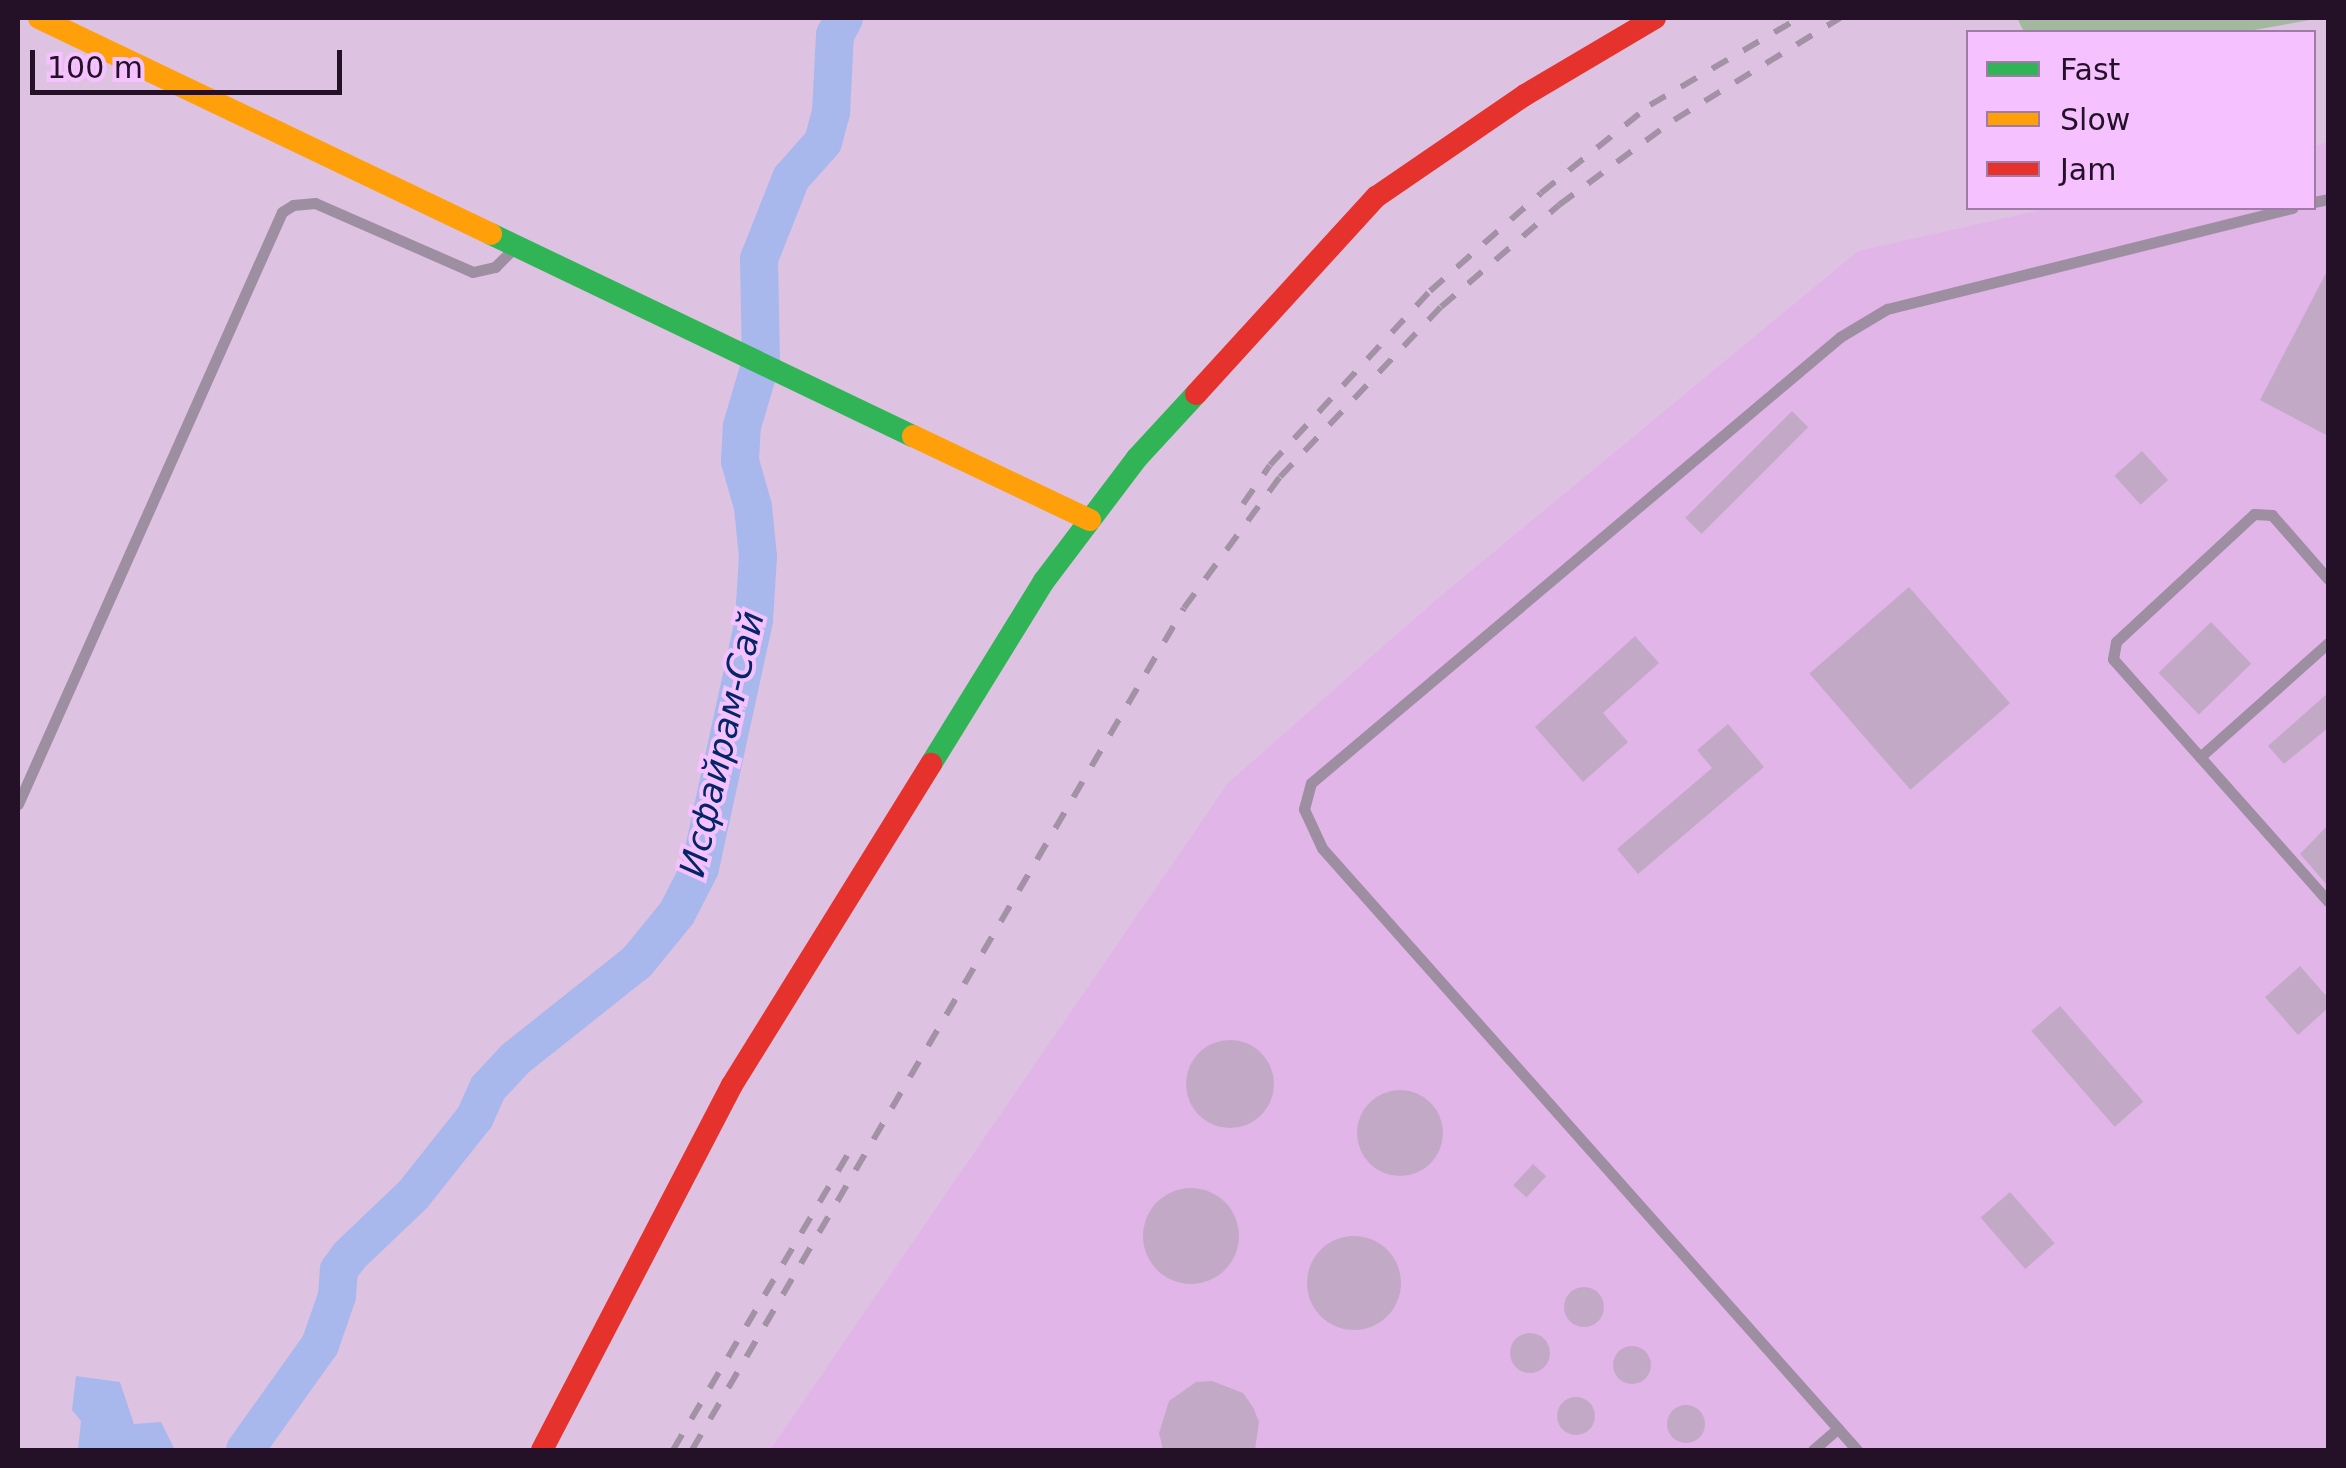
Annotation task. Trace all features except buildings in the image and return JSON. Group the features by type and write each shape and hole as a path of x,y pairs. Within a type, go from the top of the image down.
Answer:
{"main road":[{"path":"40,18 1090,520"},
{"path":"542,1450 732,1085 1044,580 1138,458 1376,197 1525,96 1655,18"}],"lane":[{"path":"18,804 282,212 315,203 472,272 495,267 517,245"},
{"path":"1857,1450 1322,848 1304,809 1311,783 1840,337 1887,309 2285,210"},
{"path":"2328,579 2272,515 2254,514 2116,642 2113,659 2328,901"},
{"path":"2200,757 2328,643"},
{"path":"1813,1450 1838,1428"}],"shaded area":[{"path":"2328,142 2328,1450 770,1450 1228,783 1437,599 1858,251 2041,210 2316,210 2316,145"}],"green space":[{"path":"2017,18 2321,18 2254,30 2023,30"}],"water":[{"path":"76,1376 120,1382 134,1424 161,1422 175,1450 78,1450 81,1421 72,1410"}],"waterway":[{"name":"Исфайрам-Сай","path":"245,1450 320,1345 337,1296 339,1270 349,1256 413,1195 475,1117 488,1088 515,1059 637,962 677,913 700,868 754,620 758,557 753,507 740,461 742,426 761,362 759,259 791,178 823,142 831,113 835,35 844,18"}],"railway":[{"path":"1243,504 1270,465 1430,291 1541,193 1650,105 1799,18"},
{"path":"692,1450 1184,608 1280,477 1441,307 1559,205 1674,120 1840,18"},
{"path":"673,1450 851,1149"}],"traffic: fast":[{"path":"491,234 913,436"},
{"path":"931,764 1044,581 1137,458 1196,394"}],"traffic: slow":[{"path":"39,18 491,234"},
{"path":"913,436 1090,520"}],"traffic: jam":[{"path":"1196,394 1376,197 1525,95 1655,18"},
{"path":"542,1450 732,1085 931,764"}]}
